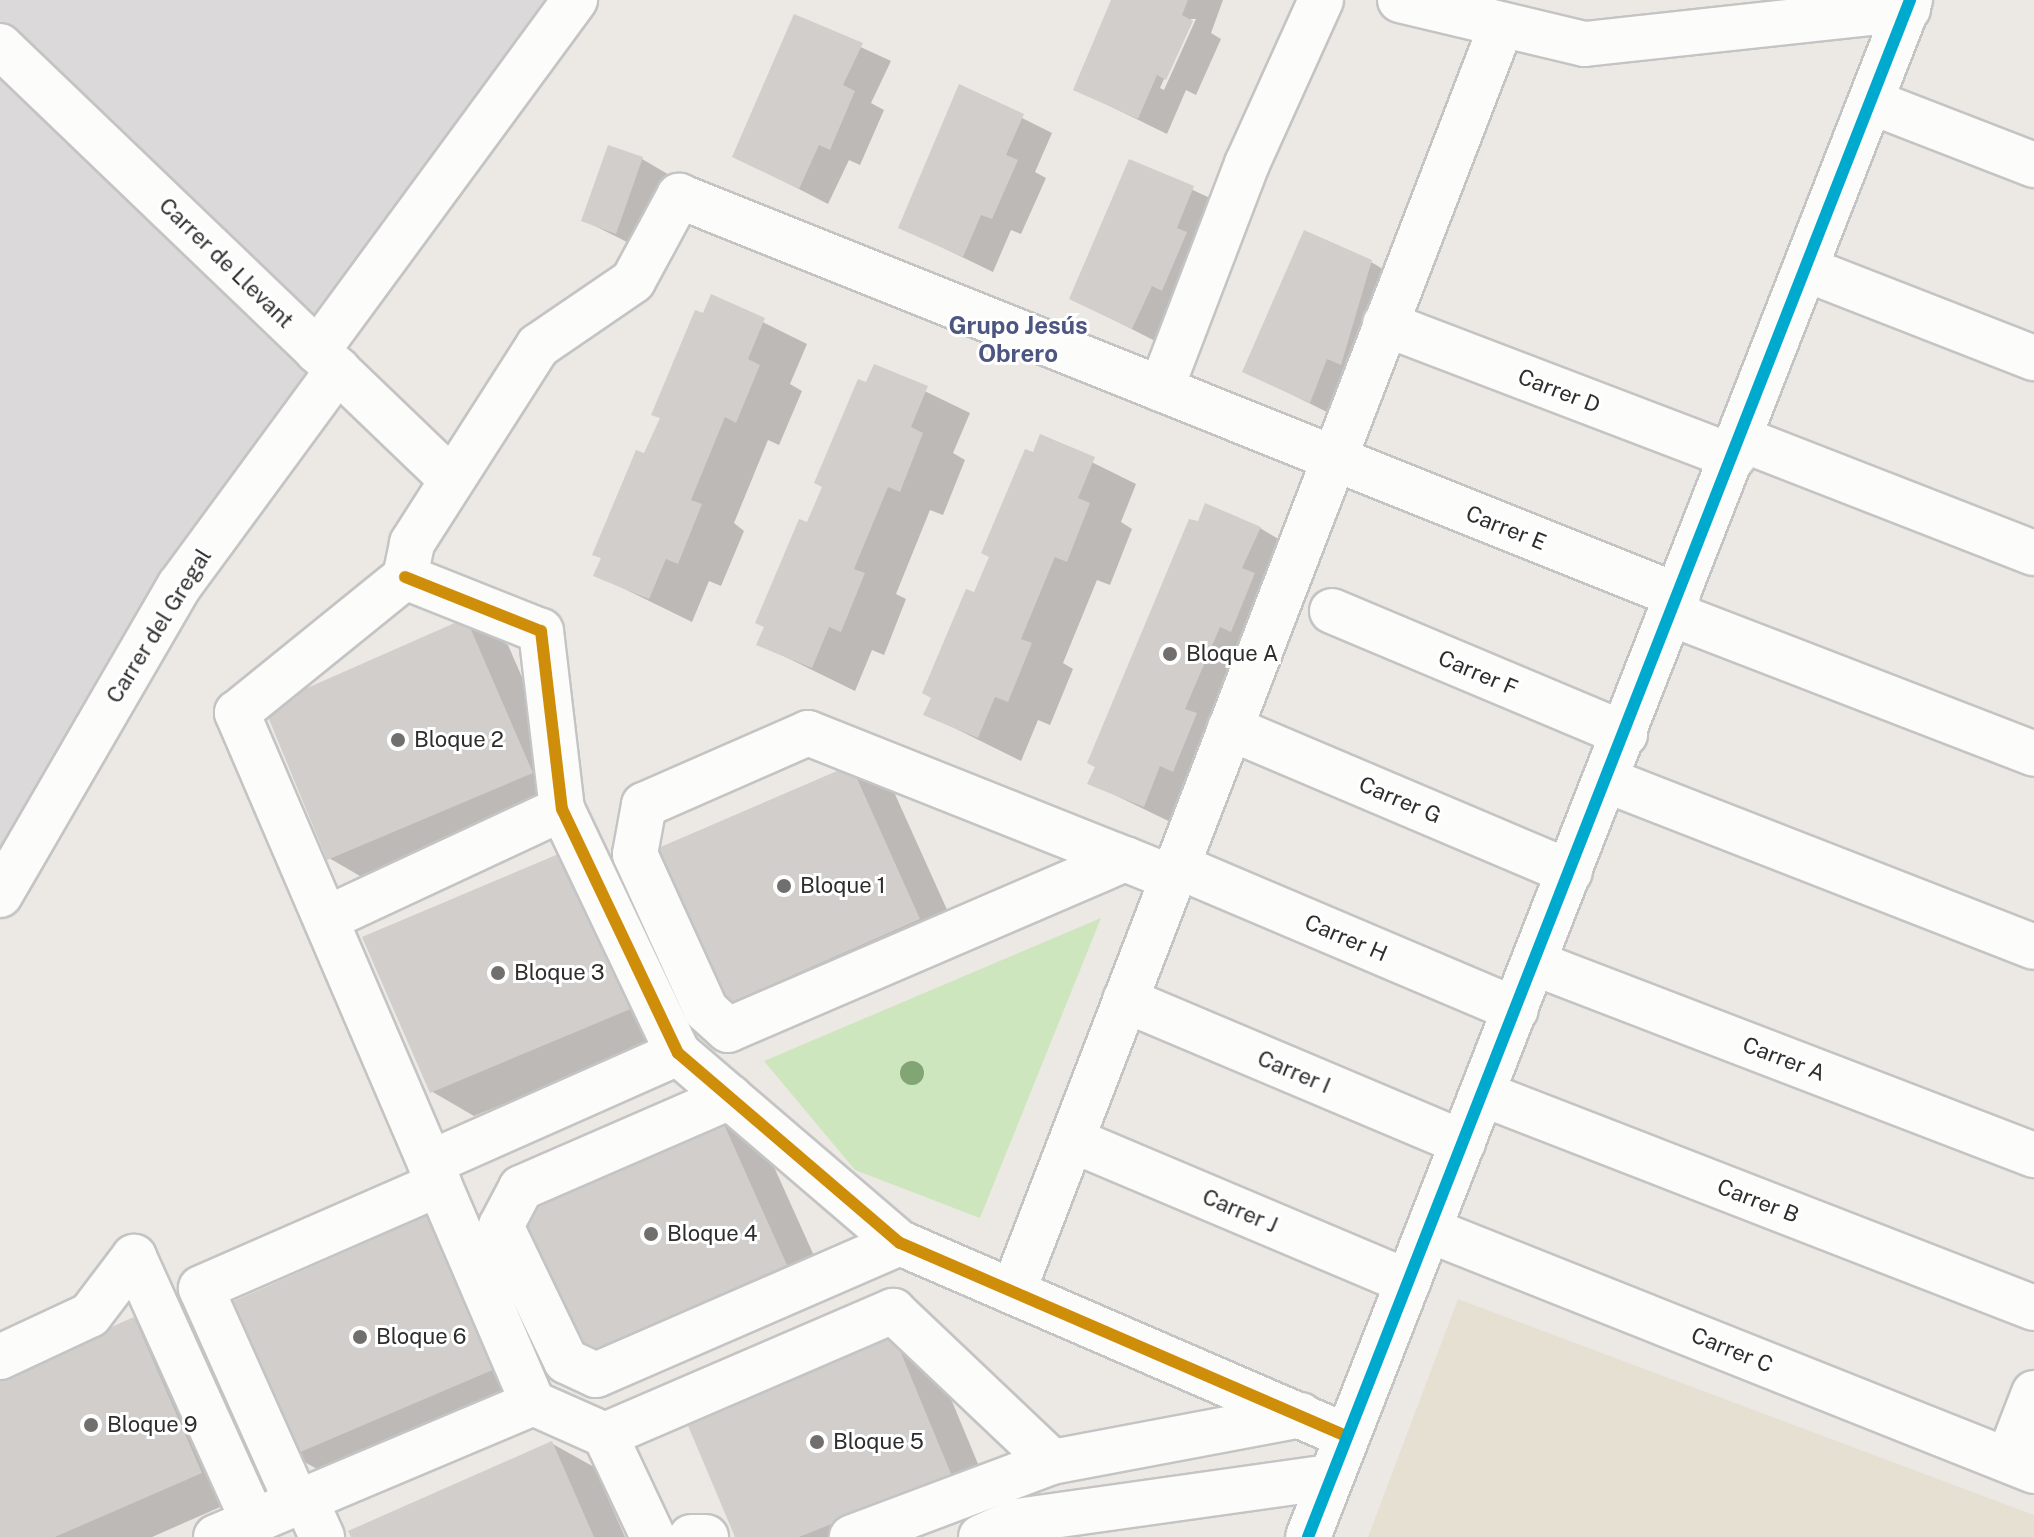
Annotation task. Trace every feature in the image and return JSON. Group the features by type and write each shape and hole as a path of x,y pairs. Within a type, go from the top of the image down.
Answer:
{"street":[{"name":"Carrer del Gregal","path":"0,895 180,585 328,360 575,0"},
{"path":"1161,389 1247,164 1321,0"},
{"path":"1308,1537 1874,103 1909,4 1585,44 1500,29 1400,0"},
{"path":"1013,1292 1500,29"},
{"name":"Carrer de Llevant","path":"0,46 451,479"},
{"path":"1874,103 2034,165"},
{"name":"Carrer E","path":"451,479 538,346 633,281 679,196 1334,459 2034,754"},
{"path":"1808,270 2034,358"},
{"name":"Carrer D","path":"1385,324 2034,553"},
{"path":"451,479 412,543 405,577 237,713 328,918 533,1403 605,1435 653,1537"},
{"path":"405,577 541,631 562,809 678,1053 900,1243 1347,1436"},
{"name":"Carrer F","path":"1332,611 1625,734"},
{"name":"Carrer G","path":"1230,728 1570,872"},
{"name":"Carrer H","path":"1125,859 728,1030 706,1010 635,854 644,805 808,733 1125,859 1175,872 1516,1010"},
{"path":"1606,780 2034,947"},
{"path":"328,918 562,809"},
{"name":"Carrer A","path":"1534,963 2034,1155"},
{"name":"Carrer I","path":"1125,1000 1463,1143"},
{"path":"308,1513 201,1288 678,1053"},
{"name":"Carrer B","path":"1483,1094 2034,1308"},
{"path":"730,1097 521,1188 501,1226 566,1361 596,1375 900,1243"},
{"name":"Carrer J","path":"1072,1140 1408,1282"},
{"name":"Carrer C","path":"1429,1230 2021,1466"},
{"path":"0,1357 90,1315 134,1257 235,1529 308,1513 533,1403"},
{"path":"605,1435 893,1311 1052,1462"},
{"path":"2021,1466 2034,1393"},
{"path":"852,1537 1052,1462 1301,1415"},
{"path":"981,1537 1017,1521 1106,1522 1331,1477"},
{"path":"691,1537 706,1537"}],"shaded area":[{"path":"0,0 571,0 356,299 0,919"},
{"path":"1458,1299 2034,1515 2034,1537 1368,1537"}],"green space":[{"path":"1101,918 980,1218 855,1170 764,1061"}],"building":[{"path":"1111,0 1188,0 1182,15 1193,21 1166,80 1157,75 1138,119 1073,90"},
{"path":"794,14 863,43 843,85 855,91 830,150 819,145 799,189 732,157"},
{"path":"959,84 1024,114 1006,155 1018,160 992,219 981,215 963,257 898,228"},
{"path":"608,145 643,157 616,234 581,221"},
{"path":"1129,159 1194,186 1177,228 1187,232 1162,291 1152,286 1132,329 1069,299"},
{"path":"1304,230 1372,260 1341,365 1327,359 1310,403 1242,372"},
{"path":"711,294 765,318 748,359 760,365 736,423 725,417 691,500 702,504 678,564 666,559 649,599 593,576 601,558 592,555 636,450 644,453 660,418 651,415 695,310 703,313"},
{"path":"874,364 928,386 911,427 923,433 900,492 888,487 854,569 865,573 841,632 829,627 812,668 756,645 764,627 755,623 799,519 807,522 822,487 814,483 858,379 866,382"},
{"path":"1040,434 1095,457 1078,498 1090,503 1067,562 1055,557 1021,639 1032,643 1008,702 995,697 978,738 923,715 931,698 922,693 966,589 974,592 989,557 981,553 1025,449 1033,452"},
{"name":"Bloque A","path":"1205,503 1261,527 1242,568 1255,573 1231,632 1220,627 1185,709 1197,713 1173,772 1160,766 1144,807 1087,784 1095,767 1087,763 1189,519 1198,521"},
{"name":"Bloque 2","path":"466,618 533,773 327,860 264,707"},
{"name":"Bloque 1","path":"851,765 920,919 716,1009 649,852"},
{"name":"Bloque 3","path":"568,850 633,1008 430,1093 362,937"},
{"name":"Bloque 4","path":"718,1111 787,1265 582,1355 516,1204"},
{"name":"Bloque 6","path":"428,1215 495,1369 291,1456 225,1305"},
{"name":"Bloque 9","path":"134,1317 202,1473 55,1537 0,1537 0,1376"},
{"name":"Bloque 5","path":"887,1319 952,1476 799,1537 735,1537 681,1409"},
{"path":"552,1441 594,1537 351,1537 348,1531"}],"transit line":[{"path":"1308,1537 1910,0"},
{"path":"405,577 541,631 562,809 678,1053 900,1243 1347,1436"}],"place":[{"name":"Bloque A","path":"1170,654"},
{"name":"Bloque 2","path":"398,740"},
{"name":"Bloque 1","path":"784,886"},
{"name":"Bloque 3","path":"498,973"},
{"name":"Bloque 4","path":"651,1234"},
{"name":"Bloque 6","path":"360,1337"},
{"name":"Bloque 9","path":"91,1425"},
{"name":"Bloque 5","path":"817,1442"}],"district":[{"name":"Grupo Jesús Obrero","path":"1018,340"}]}
